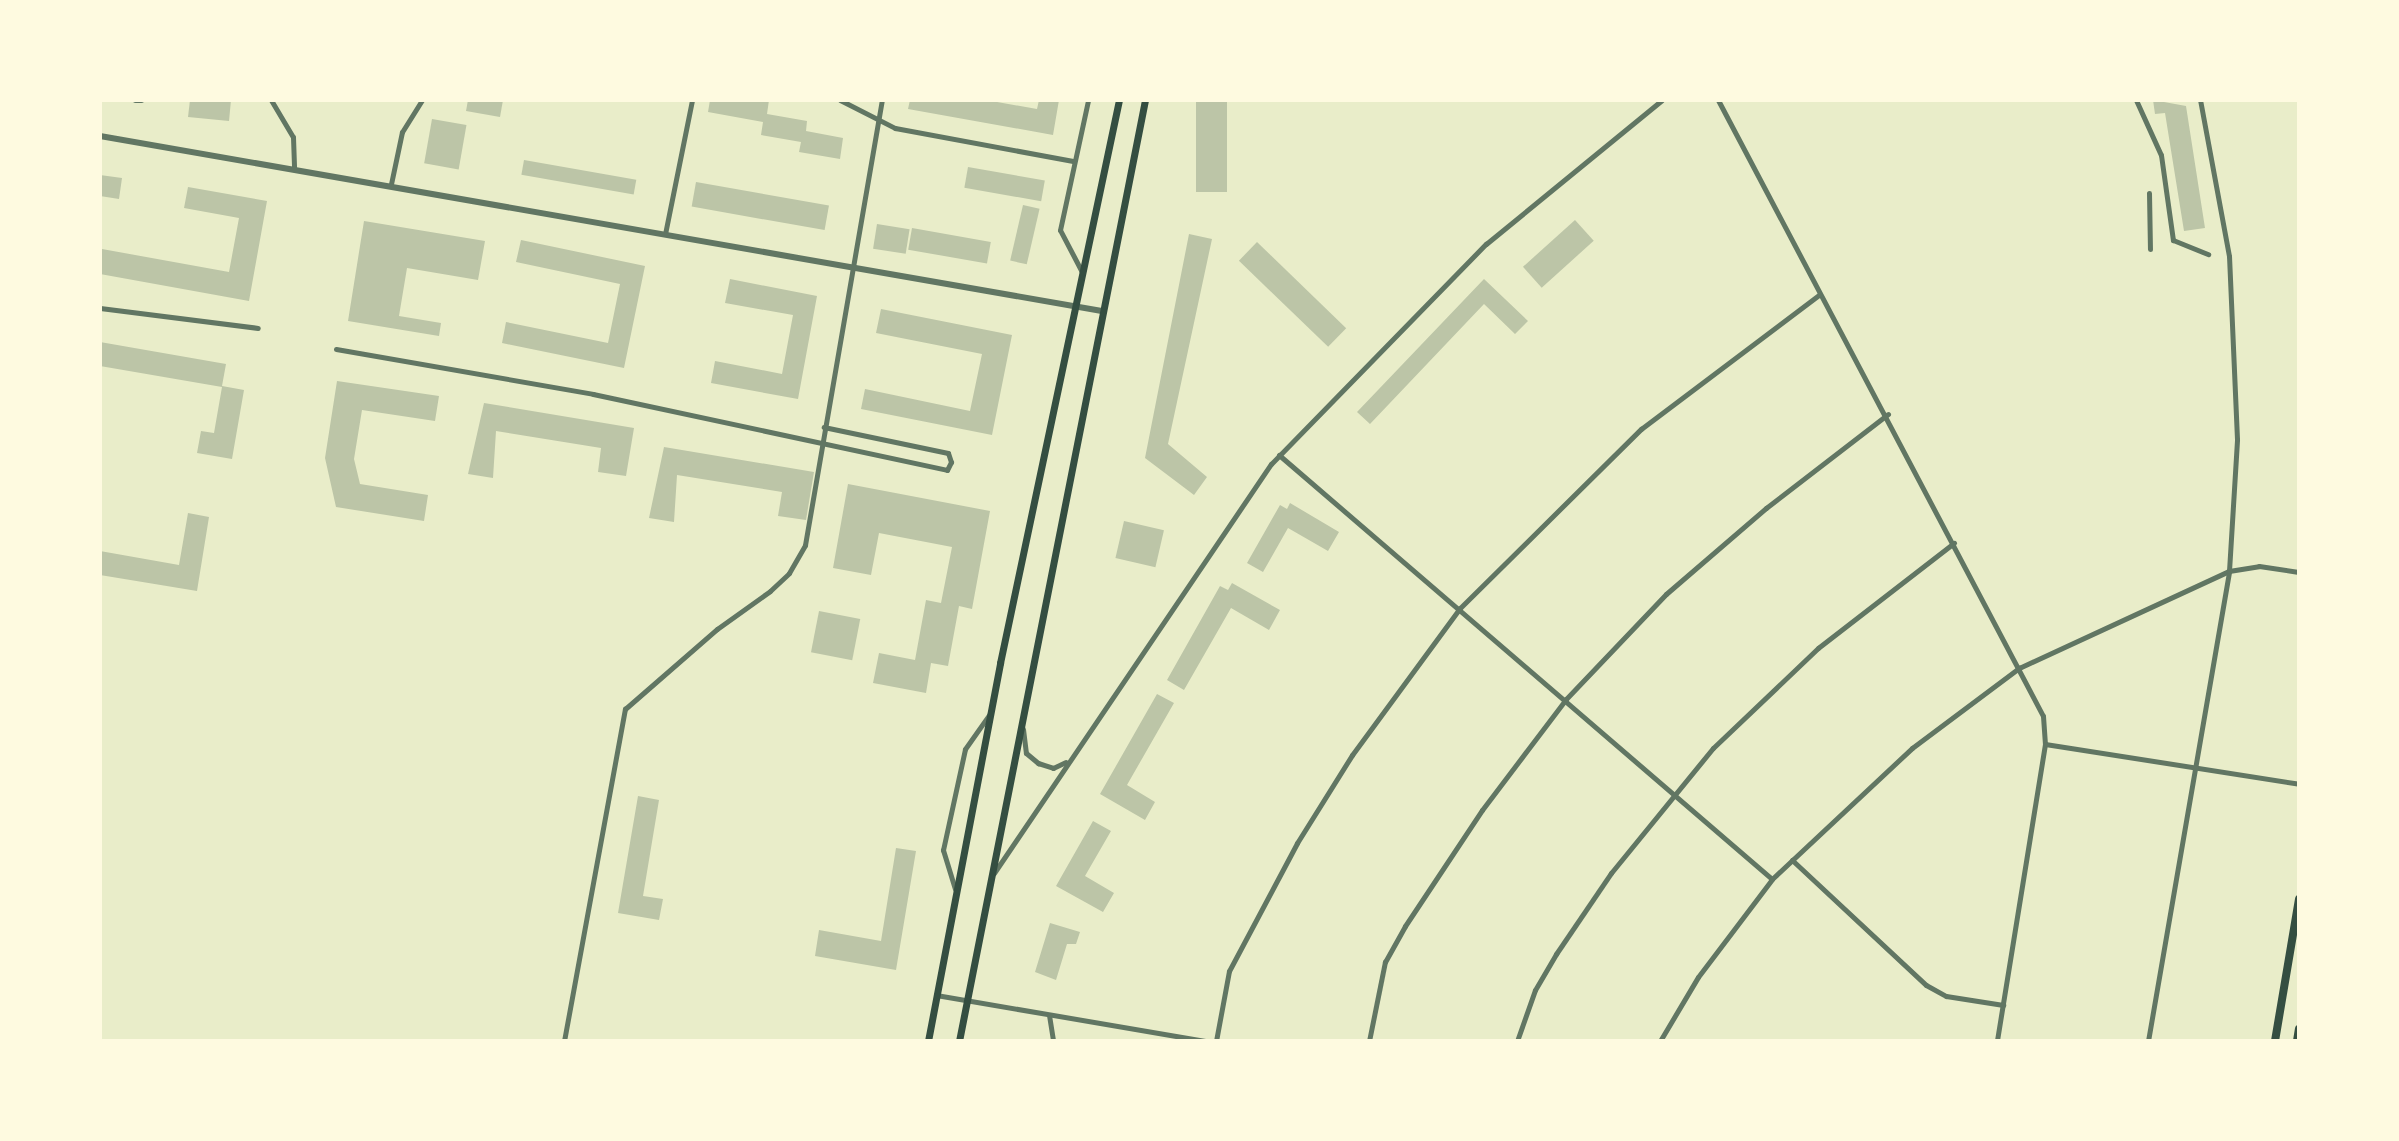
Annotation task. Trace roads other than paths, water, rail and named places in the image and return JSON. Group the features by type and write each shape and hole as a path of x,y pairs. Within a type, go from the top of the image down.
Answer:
{"main road":[{"path":"928,1041 990,714 1119,100"},
{"path":"959,1041 1021,711 1145,100"},
{"path":"2275,1041 2299,899"},
{"path":"2297,1041 2299,1029"}],"street":[{"path":"271,100 293,137 294,167"},
{"path":"391,184 402,132 422,100"},
{"path":"665,234 692,100"},
{"path":"840,100 895,128 1073,161"},
{"path":"564,1041 625,709 717,629 770,591 789,573 805,545 882,100"},
{"path":"1082,272 1060,230 1088,100"},
{"path":"988,880 1199,564 1279,455 1314,426 1377,351 1486,244 1662,100"},
{"path":"1718,100 1819,295 1888,414 2043,716 2045,744 1997,1041"},
{"path":"2136,100 2161,155 2173,240 2208,254"},
{"path":"2148,1041 2198,771 2229,571 2237,439 2229,256 2200,100"},
{"path":"100,136 294,167 1102,311"},
{"path":"2149,193 2150,249"},
{"path":"1216,1041 1229,971 1290,855 1352,755 1460,608 1641,429 1819,295"},
{"path":"100,308 258,328"},
{"path":"336,349 593,394 947,470 951,462 948,453 824,427"},
{"path":"1369,1041 1385,962 1405,926 1482,810 1566,699 1666,594 1766,508 1888,414"},
{"path":"1279,455 1772,879"},
{"path":"1517,1041 1535,990 1556,954 1672,795 1759,701 1954,543"},
{"path":"1660,1041 1698,977 1772,879 1912,748 2019,668 2229,571 2259,566 2297,573"},
{"path":"1021,711 1026,753 1053,768 1067,762"},
{"path":"955,891 943,850 965,749 990,714"},
{"path":"2045,744 2198,771 2299,784"},
{"path":"1792,860 1926,985 1946,996 2003,1005"},
{"path":"936,995 1205,1041"},
{"path":"1049,1015 1053,1041"}]}
